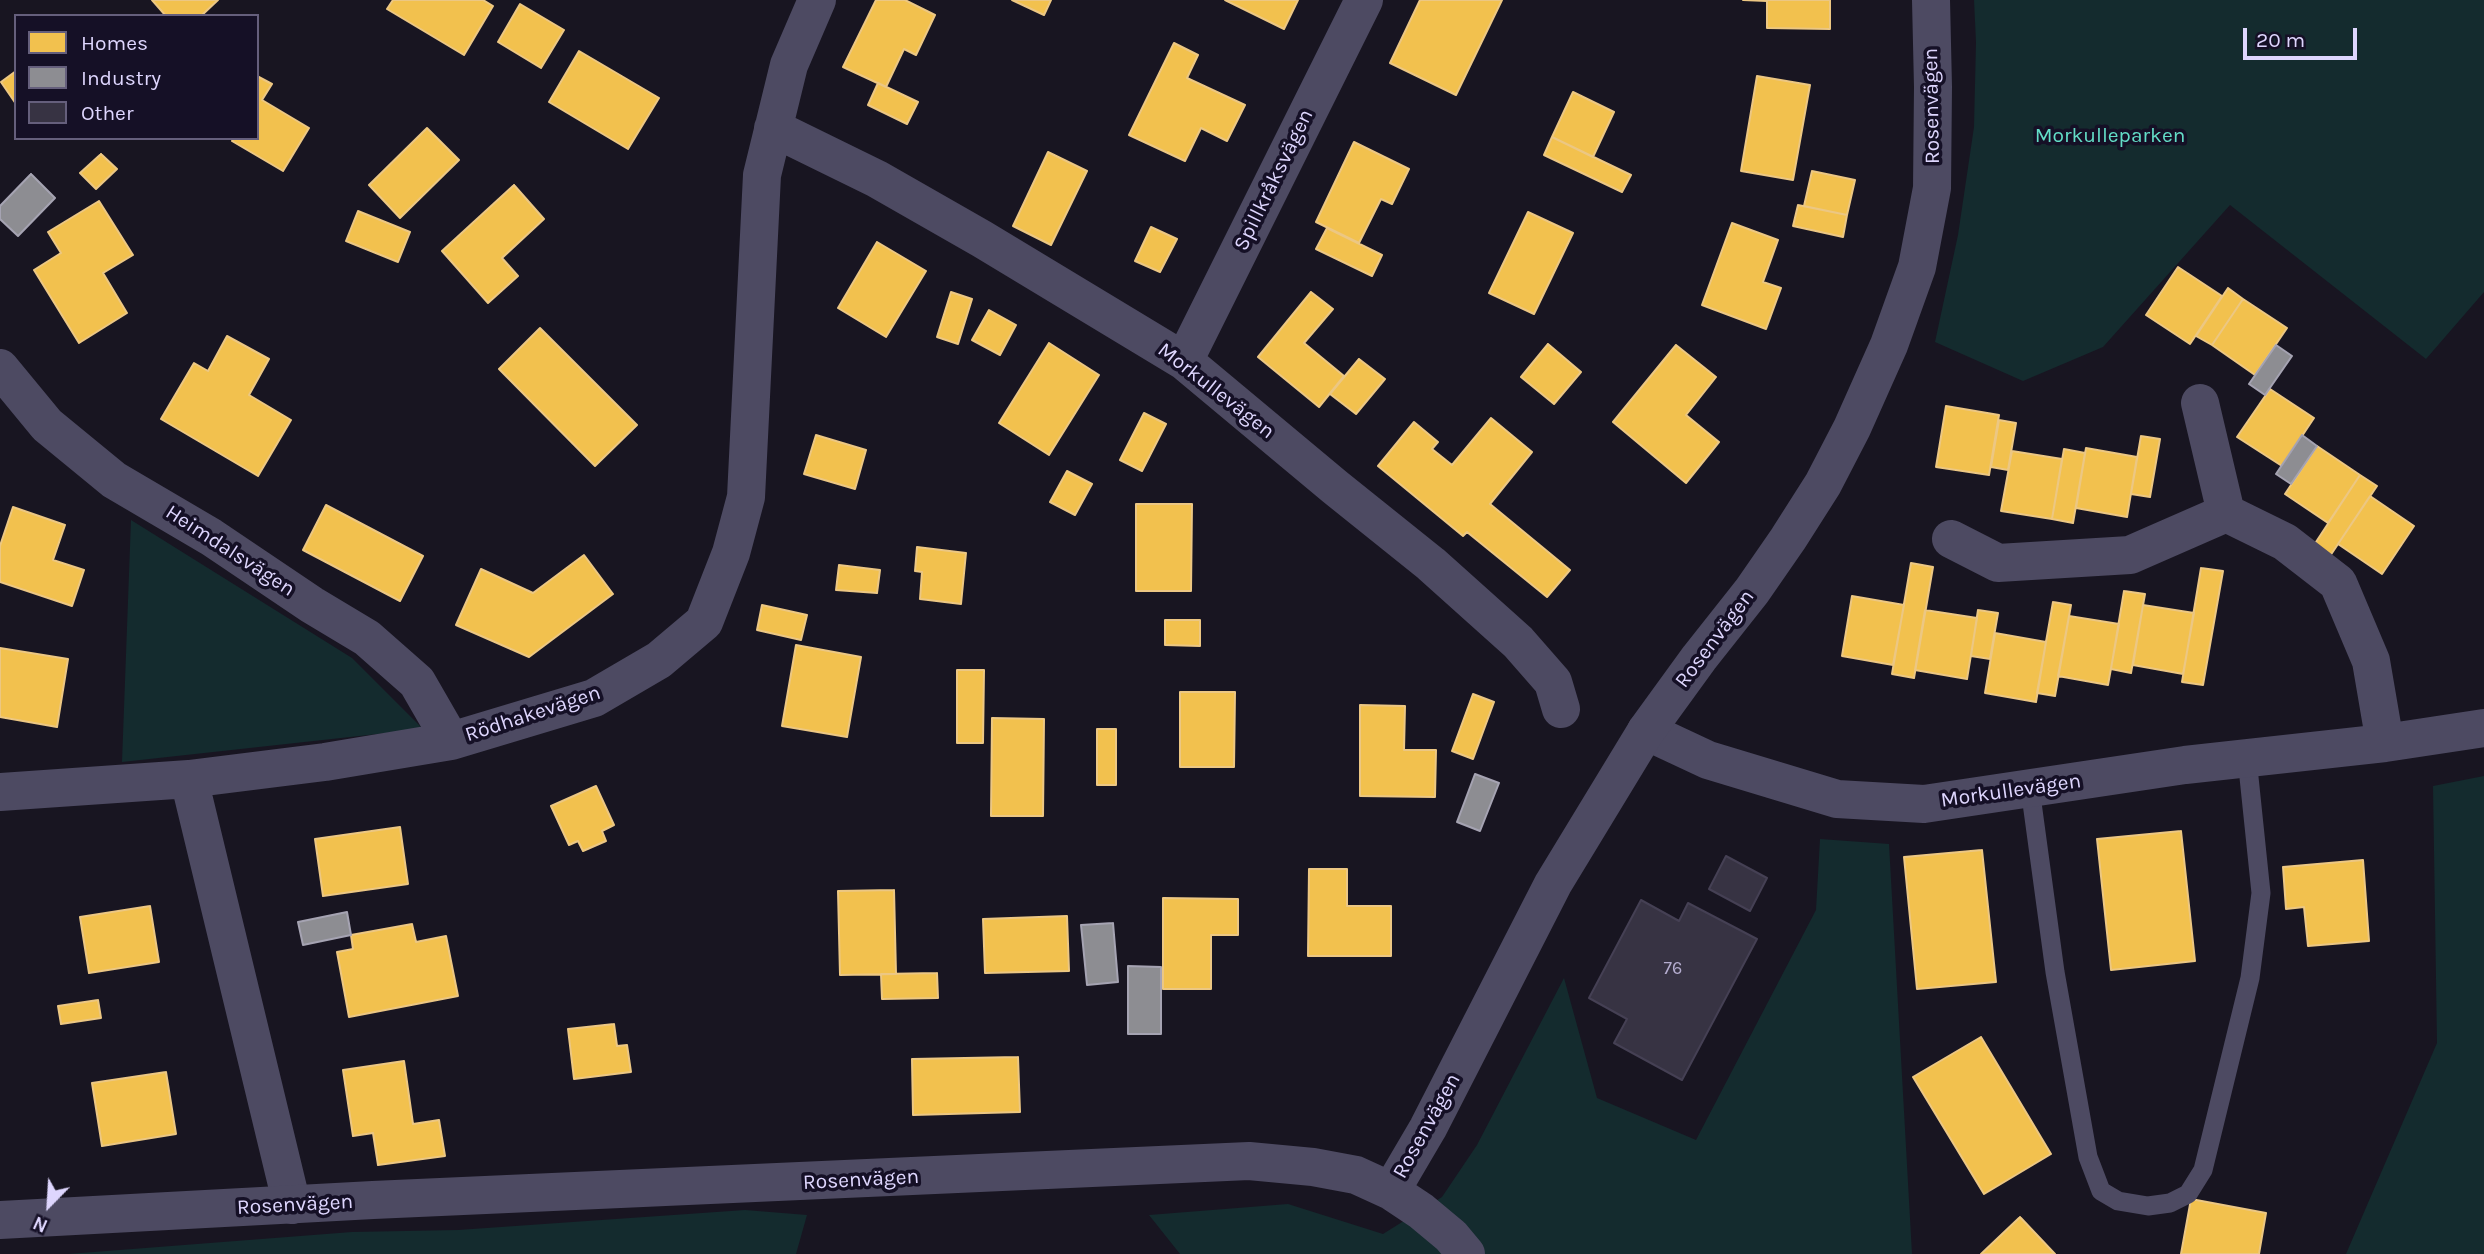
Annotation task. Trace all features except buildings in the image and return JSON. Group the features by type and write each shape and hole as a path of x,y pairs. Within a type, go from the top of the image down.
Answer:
{"street":[{"name":"Rödhakevägen","path":"0,792 189,779 326,762 451,741 594,698 659,660 704,622 731,553 746,497 762,175 789,65 817,0"},
{"name":"Spillkråksvägen","path":"1184,361 1364,0"},
{"name":"Rosenvägen","path":"0,1220 1249,1161 1313,1167 1356,1175 1391,1191 1428,1128 1553,884 1646,731 1752,591 1823,484 1852,428 1889,345 1917,267 1932,188 1931,0"},
{"name":"Morkullevägen","path":"773,128 877,179 1184,361 1432,564 1518,642 1553,682 1561,709"},
{"name":"Heimdalsvägen","path":"0,368 47,425 114,480 211,537 367,638 416,682 451,741"},
{"path":"2200,403 2226,513"},
{"path":"1951,539 1998,563 2130,555 2226,513 2285,542 2338,583 2371,661 2385,743"},
{"name":"Morkullevägen","path":"1646,731 1708,760 1837,799 1924,804 2247,758 2385,743 2484,727"},
{"path":"189,779 292,1205"},
{"path":"1391,1191 1451,1236 1466,1254"}],"lane":[{"path":"2030,788 2055,972 2088,1157 2101,1191 2118,1200 2148,1206 2170,1203 2188,1194 2203,1170 2250,978 2262,893 2247,758"}],"green space":[{"name":"Morkulleparken","path":"1974,0 2484,0 2484,292 2426,359 2230,205 2103,347 2023,381 1935,342 1958,235 1974,127"},
{"path":"131,520 352,658 423,729 122,762"},
{"path":"2484,776 2484,1254 2346,1254 2437,1043 2433,786"},
{"path":"1820,839 1889,844 1912,1254 1180,1254 1149,1215 1288,1204 1383,1234 1442,1197 1477,1145 1564,978 1597,1098 1696,1140 1816,910"},
{"path":"745,1210 807,1215 796,1254 68,1254 352,1232 458,1230"}]}
